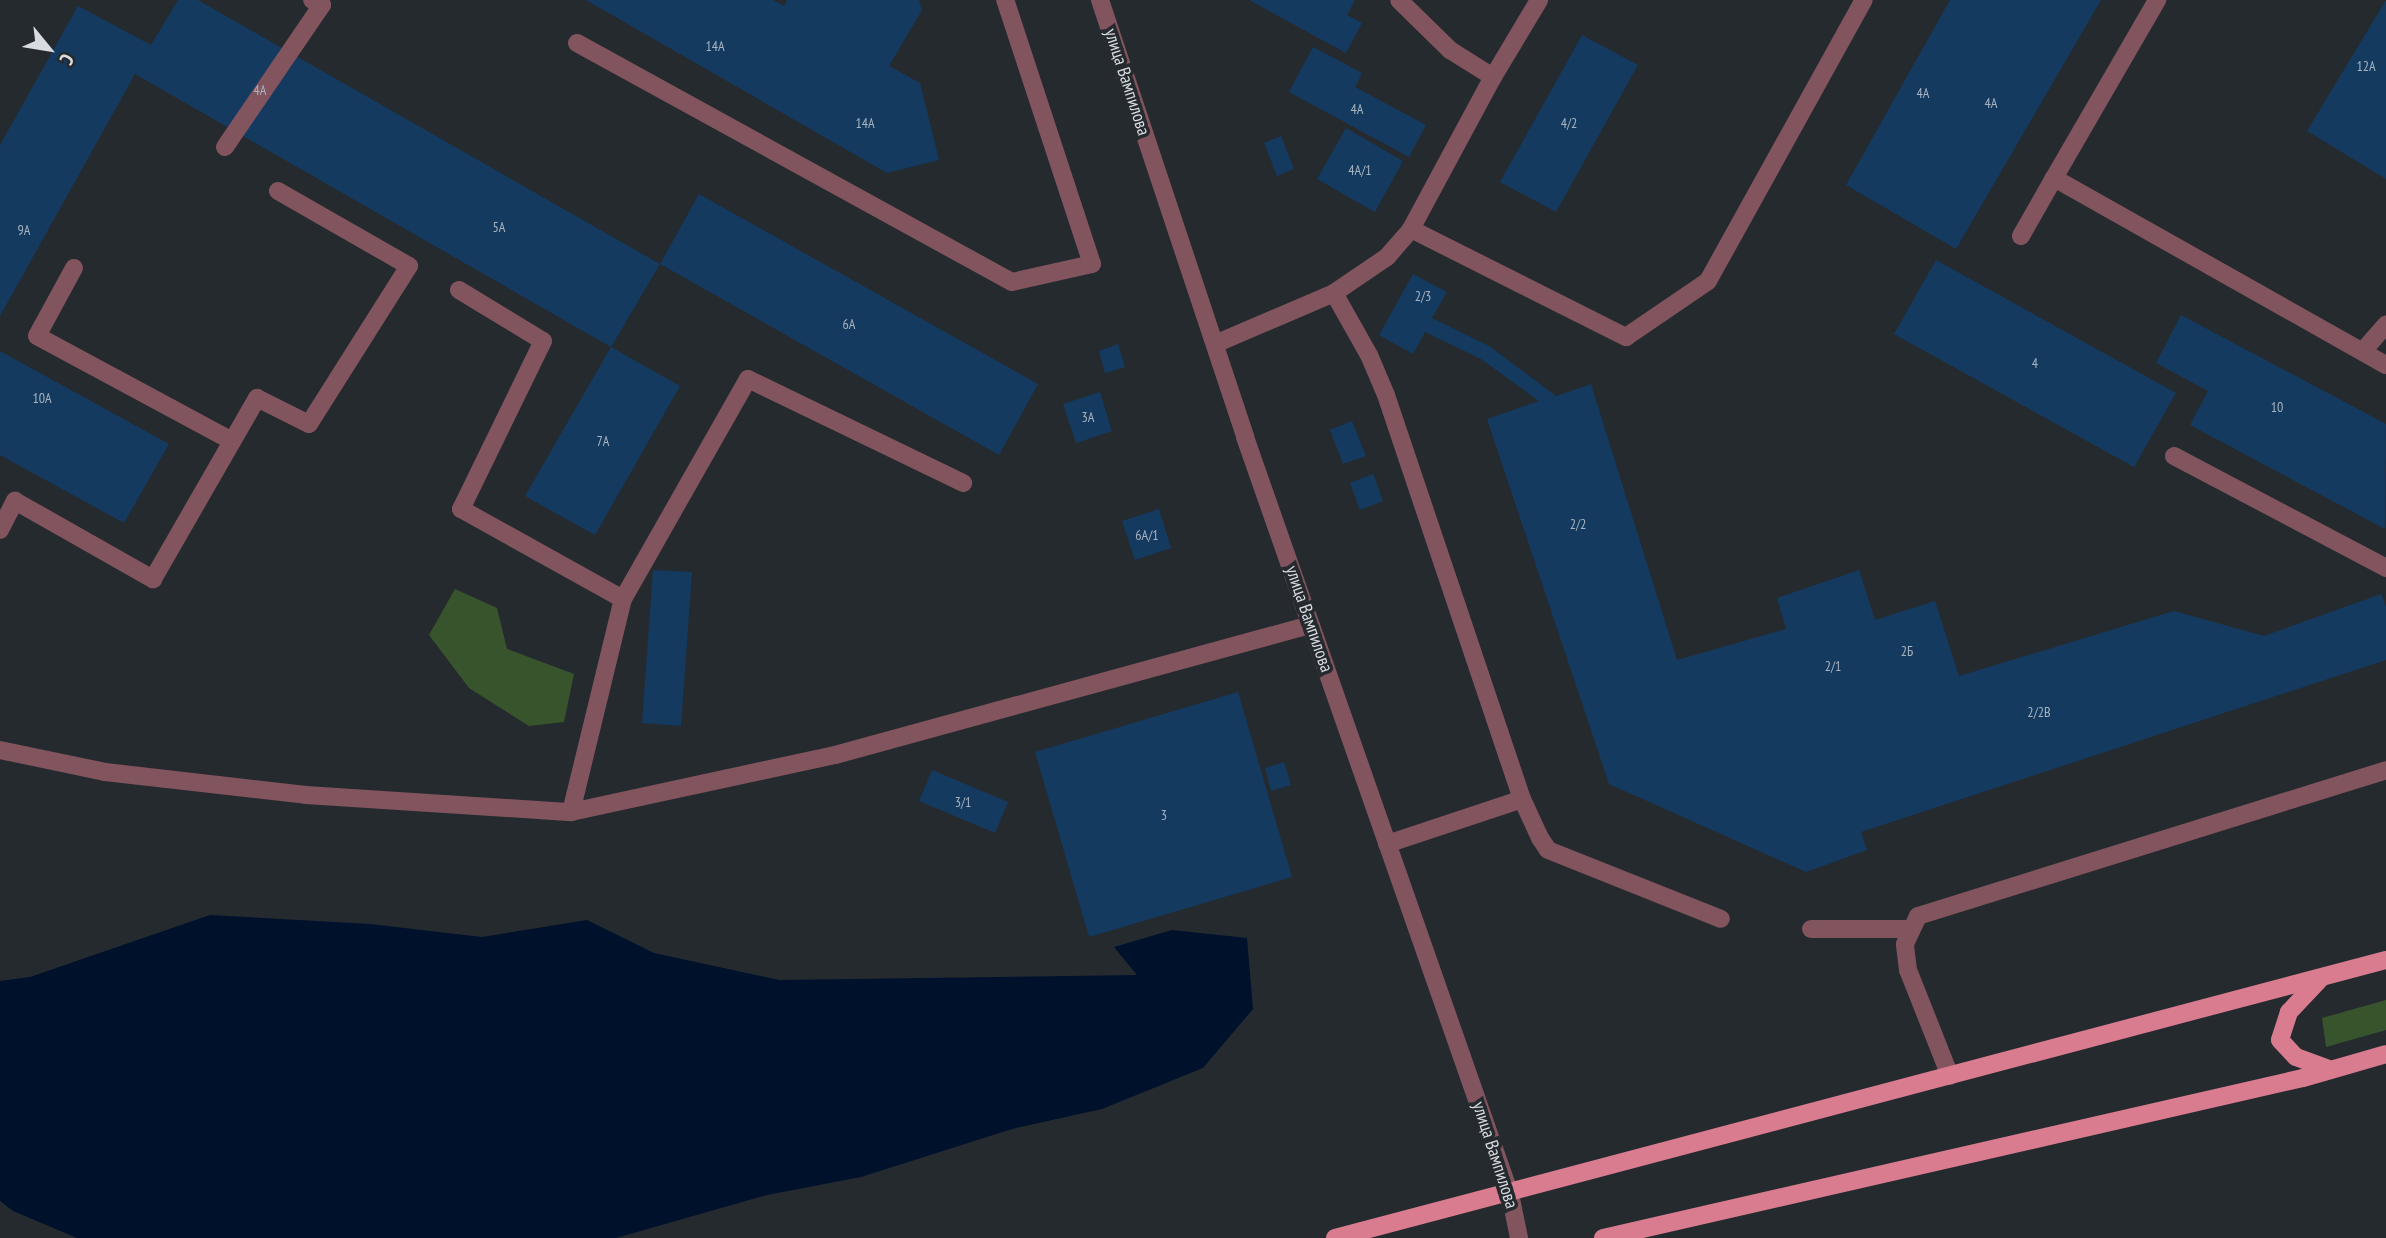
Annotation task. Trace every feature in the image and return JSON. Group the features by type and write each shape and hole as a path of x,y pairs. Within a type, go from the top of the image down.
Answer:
{"main road":[{"path":"1335,1238 1510,1194 2386,960"},
{"path":"2321,978 2289,1012 2280,1040 2296,1057 2331,1070"},
{"path":"1603,1238 2331,1070 2386,1054"}],"street":[{"path":"225,147 322,5 312,0"},
{"path":"577,43 1012,282 1092,264 1004,0"},
{"name":"улица Вампилова","path":"1100,0 1214,344 1510,1194 1519,1238"},
{"path":"1399,0 1450,50 1493,77"},
{"path":"1214,344 1334,293 1387,257 1411,229 1493,77 1539,0"},
{"path":"1411,229 1626,337 1708,281 1864,0"},
{"path":"2021,236 2157,0"},
{"path":"2054,178 2386,365"},
{"path":"0,530 15,501 153,579 257,398 309,424 409,266 278,191"},
{"path":"74,268 37,336 232,441"},
{"path":"459,290 543,341 461,509 622,599"},
{"path":"1334,293 1369,355 1386,395 1522,799 1548,850 1721,919"},
{"path":"2363,351 2386,324"},
{"path":"571,812 622,599 748,379 963,483"},
{"path":"2174,456 2386,568"},
{"path":"0,750 106,772 306,795 571,812 835,755 1311,625"},
{"path":"1950,1076 1908,970 1909,929 1917,916 2386,770"},
{"path":"1387,844 1522,799"},
{"path":"1811,929 1909,929"}],"green space":[{"path":"455,589 497,608 507,649 574,674 564,722 529,726 469,688 429,635"},
{"path":"2386,1000 2386,1030 2326,1047 2322,1018"}],"water":[{"path":"210,915 370,924 482,937 587,920 654,953 779,980 1137,975 1114,947 1172,930 1247,938 1253,1009 1203,1068 1102,1109 1012,1129 861,1177 767,1195 616,1238 77,1238 13,1211 0,1201 0,981 30,977"}],"building":[{"path":"178,0 198,0 660,264 611,347 135,74 0,316 0,145 78,6 151,45"},
{"path":"586,0 773,0 784,6 787,0 919,0 922,10 889,66 920,83 939,160 887,173"},
{"path":"1249,0 1355,0 1347,15 1362,23 1346,53"},
{"path":"1950,0 2101,0 1956,249 1846,185"},
{"path":"2386,0 2386,179 2307,131"},
{"path":"1582,35 1638,65 1556,212 1500,182"},
{"path":"1313,47 1362,73 1355,87 1426,125 1409,157 1289,92"},
{"path":"1346,128 1403,161 1375,212 1317,179"},
{"path":"1281,136 1294,169 1277,176 1264,143"},
{"path":"699,194 1038,384 999,455 660,264"},
{"path":"1936,260 2176,393 2134,467 1894,334"},
{"path":"1413,274 1447,292 1432,318 1489,346 1556,396 1591,384 1677,660 1786,629 1777,598 1859,570 1875,620 1935,601 1959,676 2174,611 2264,636 2381,594 2386,607 2386,660 1861,832 1867,850 1806,872 1609,784 1487,419 1539,401 1481,359 1425,332 1413,354 1379,335"},
{"path":"2181,315 2386,424 2385,529 2190,425 2208,391 2156,363"},
{"path":"1118,344 1125,367 1105,373 1099,351"},
{"path":"611,347 680,386 595,535 525,496"},
{"path":"0,351 169,444 124,523 0,455"},
{"path":"1100,392 1112,431 1076,443 1063,404"},
{"path":"1352,421 1366,456 1343,464 1330,430"},
{"path":"1373,474 1383,501 1360,510 1350,483"},
{"path":"1159,509 1171,548 1135,560 1122,521"},
{"path":"653,570 692,572 681,726 642,723"},
{"path":"1238,692 1292,877 1089,937 1035,752"},
{"path":"1284,762 1291,785 1271,791 1265,768"},
{"path":"932,770 1008,802 995,833 919,801"}]}
